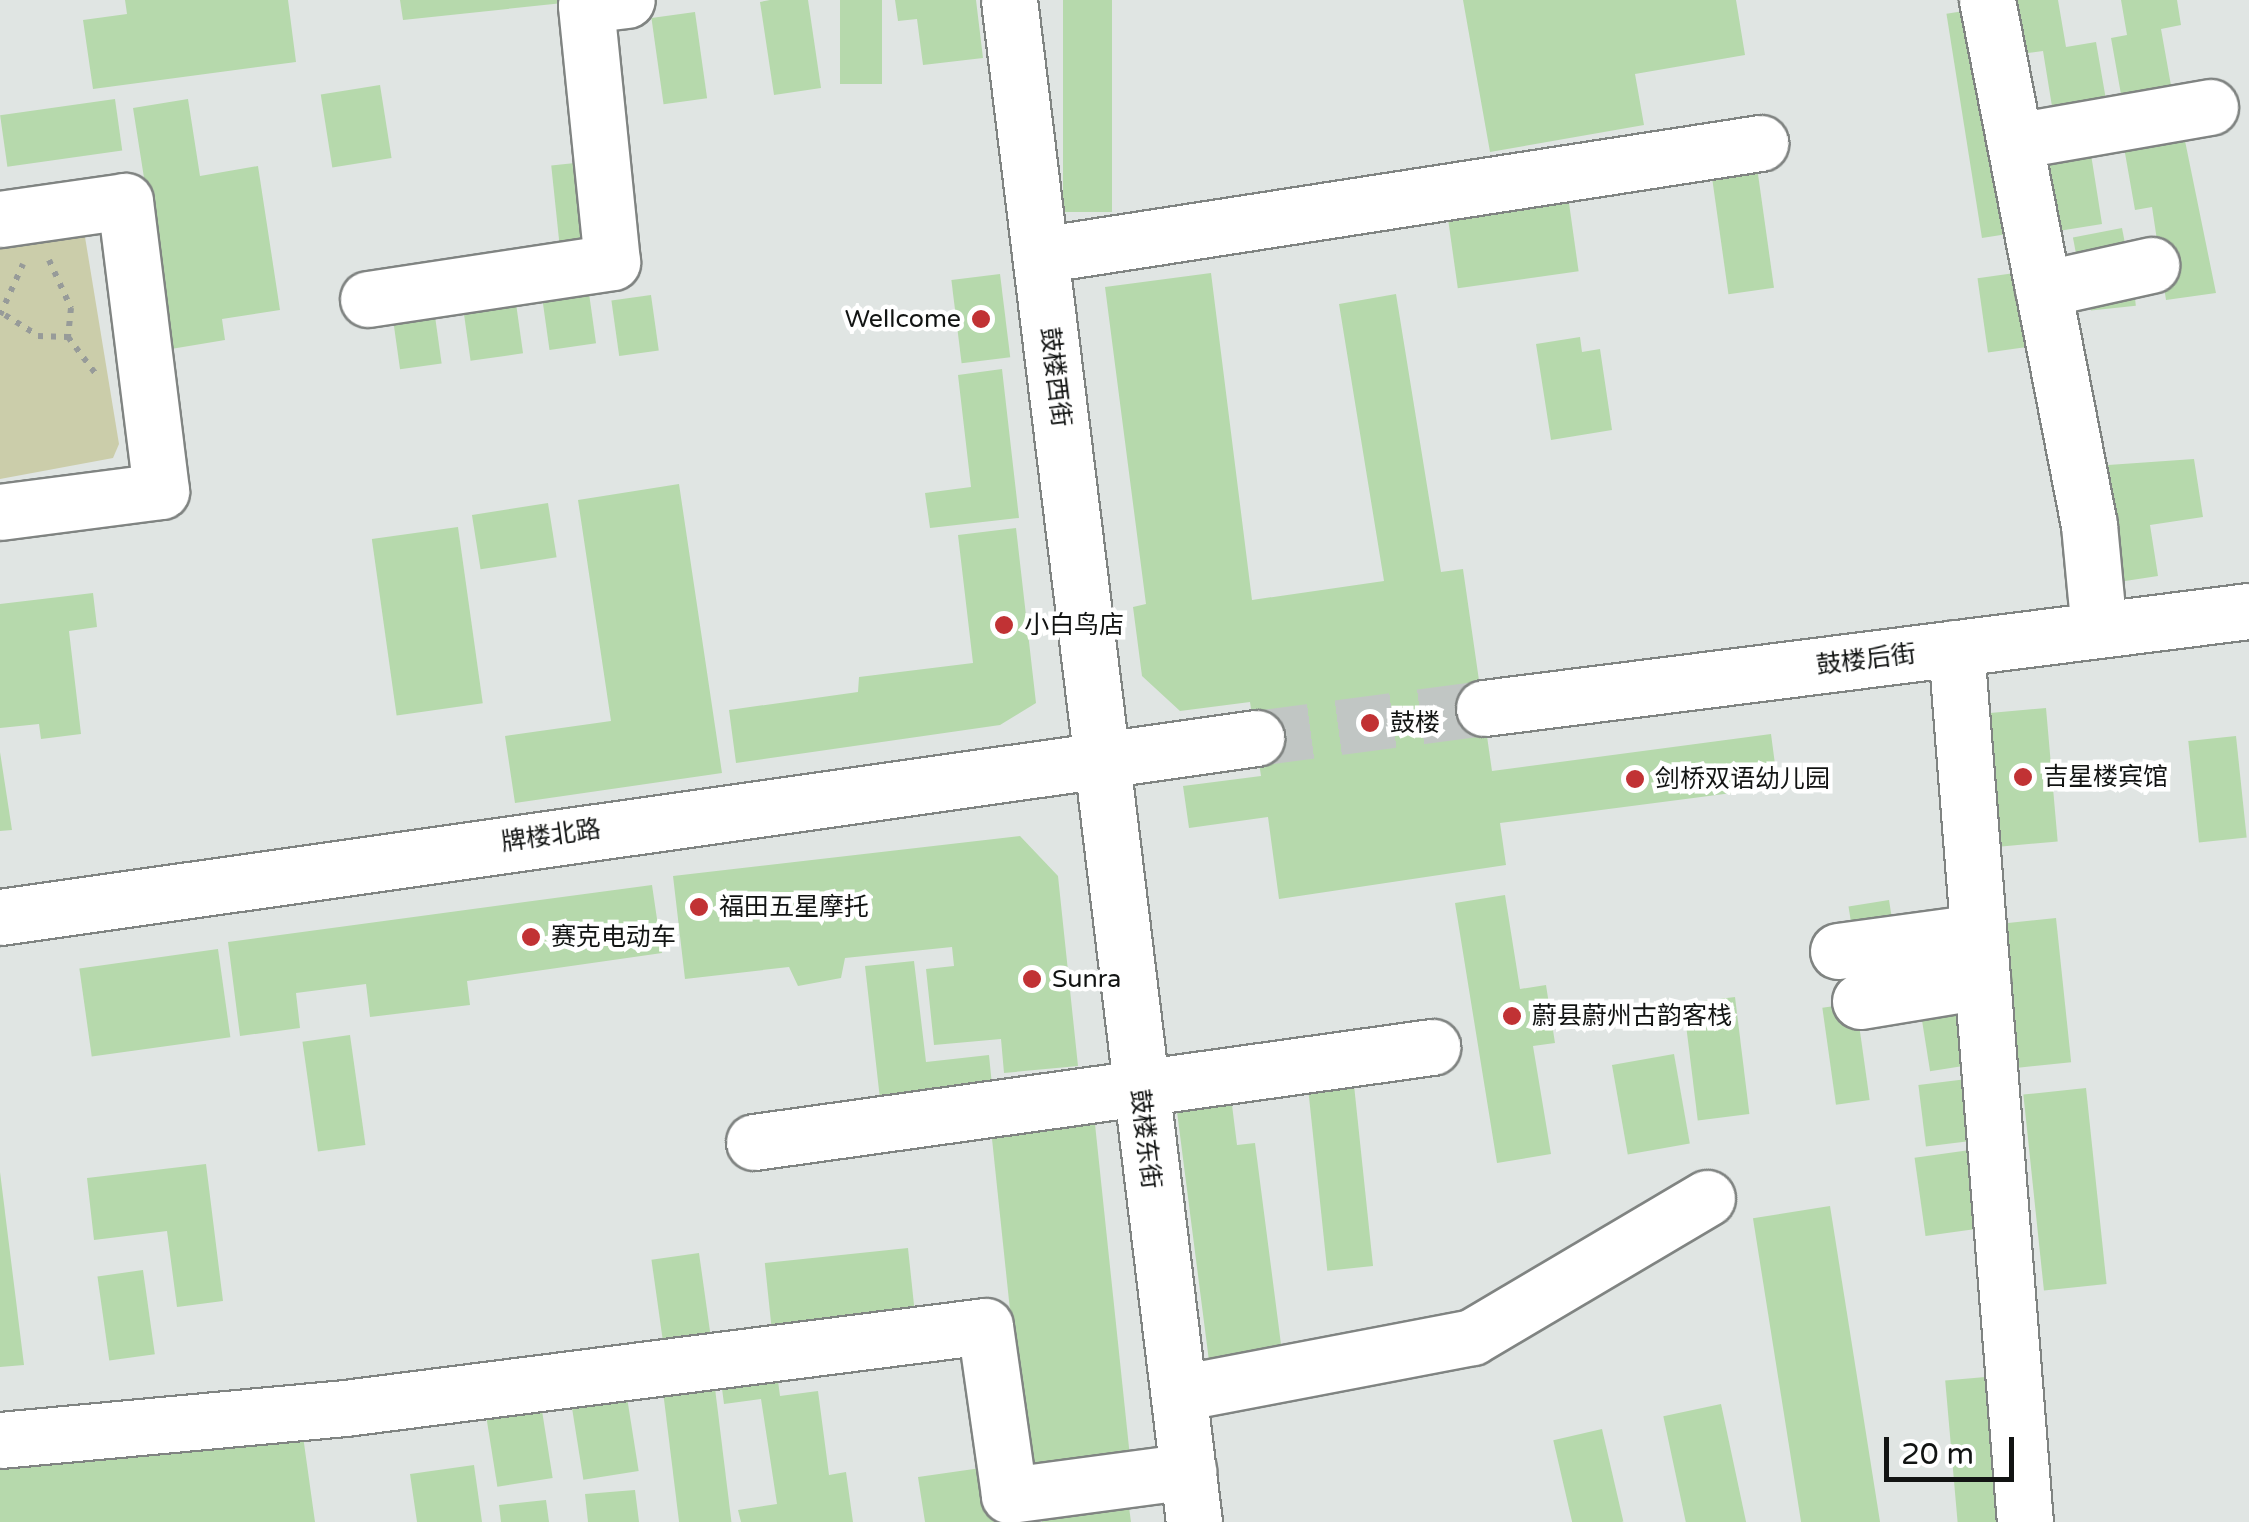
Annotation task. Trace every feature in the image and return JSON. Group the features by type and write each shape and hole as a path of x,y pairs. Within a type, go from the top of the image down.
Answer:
{"street":[{"path":"368,299 612,262 586,5 628,0"},
{"name":"鼓楼西街","path":"1009,0 1101,754"},
{"path":"1987,0 2043,289 2099,630"},
{"path":"2014,141 2210,107"},
{"path":"1040,255 1760,144"},
{"path":"0,512 161,492 125,201 21,235"},
{"path":"2043,289 2151,265"},
{"name":"鼓楼后街","path":"1484,708 2249,612"},
{"path":"1956,648 2025,1522"},
{"path":"1101,754 1256,738"},
{"name":"牌楼北路","path":"0,916 1101,754"},
{"name":"鼓楼东街","path":"1101,754 1191,1496"},
{"path":"1838,951 1980,957"},
{"path":"1860,1002 1980,957"},
{"path":"754,1142 1432,1047"},
{"path":"1178,1393 1472,1337 1706,1198"},
{"path":"0,1440 345,1408 985,1326 1009,1495 1191,1496"}],"path":[{"path":"21,235 62,275 68,337 97,376 148,384"},
{"path":"5,315 38,336 68,337"}],"green space":[{"path":"46,233 85,237 119,444 113,458 0,479 0,239"}],"building":[{"path":"125,0 288,0 296,62 93,89 83,20 127,14"},
{"path":"400,0 563,0 563,3 403,20"},
{"path":"808,0 821,88 774,95 760,2"},
{"path":"840,0 882,0 882,84 840,84"},
{"path":"895,0 976,0 983,58 923,65 917,19 898,21"},
{"path":"1063,0 1112,0 1112,212 1063,212"},
{"path":"1463,0 1736,0 1745,55 1635,74 1644,125 1490,152"},
{"path":"2002,0 2058,0 2066,47 2096,42 2109,117 2055,125 2043,51 2011,55"},
{"path":"2121,0 2177,0 2181,25 2161,29 2175,108 2125,117 2111,38 2127,35"},
{"path":"1983,8 2019,232 1982,238 1946,14"},
{"path":"695,12 707,98 664,104 651,18"},
{"path":"380,85 392,158 332,167 321,94"},
{"path":"115,99 122,150 7,167 0,115"},
{"path":"188,99 200,176 258,166 280,310 222,319 225,340 171,349 133,108"},
{"path":"2182,126 2216,293 2166,300 2152,207 2135,210 2122,136"},
{"path":"2090,148 2102,224 2043,233 2031,157"},
{"path":"594,161 604,252 561,257 551,165"},
{"path":"1757,167 1774,288 1728,294 1711,173"},
{"path":"1569,203 1579,271 1458,288 1448,220"},
{"path":"2122,228 2129,264 2080,274 2073,238"},
{"path":"2029,271 2039,345 1988,353 1978,278"},
{"path":"1211,273 1252,600 1384,581 1339,304 1396,294 1441,572 1463,569 1492,771 1771,734 1778,787 1500,823 1506,865 1279,899 1268,817 1189,828 1183,786 1261,776 1250,702 1180,711 1142,676 1133,607 1146,604 1105,287"},
{"name":"Wellcome","path":"1000,274 1010,357 962,363 951,280"},
{"path":"587,279 596,343 550,350 540,286"},
{"path":"2133,279 2136,306 2091,311 2088,284"},
{"path":"514,289 523,353 471,361 462,296"},
{"path":"651,295 659,350 619,356 611,301"},
{"path":"433,302 442,363 400,369 391,308"},
{"path":"1580,337 1582,352 1600,349 1612,430 1551,440 1536,344"},
{"path":"1002,369 1019,518 930,528 925,493 971,487 958,375"},
{"path":"2194,459 2203,517 2150,525 2158,576 2112,583 2094,466"},
{"path":"679,484 722,773 515,803 505,736 611,721 578,500"},
{"path":"548,503 557,557 481,569 472,515"},
{"path":"458,527 483,703 397,715 372,539"},
{"path":"1016,528 1036,703 1000,725 736,763 729,710 858,692 859,677 973,663 958,535"},
{"path":"93,593 97,627 69,631 81,734 41,739 39,724 0,728 0,604"},
{"name":"吉星楼宾馆","path":"2046,708 2058,841 1999,847 1987,713"},
{"path":"2236,736 2247,837 2199,842 2188,741"},
{"path":"0,752 12,830 0,831"},
{"path":"1020,836 1058,876 1078,1066 1004,1073 1001,1039 934,1045 926,969 954,966 952,947 845,958 841,978 798,986 789,967 685,979 673,876"},
{"path":"652,885 662,953 467,981 470,1005 370,1017 366,984 296,993 300,1028 240,1036 228,942"},
{"name":"蔚县蔚州古韵客栈","path":"1505,895 1520,989 1546,985 1555,1043 1533,1046 1551,1154 1497,1163 1455,903"},
{"path":"1889,900 1895,940 1855,946 1849,906"},
{"path":"2056,918 2071,1062 2007,1069 1991,925"},
{"path":"218,949 230,1037 92,1057 79,968"},
{"path":"914,961 926,1062 989,1055 993,1095 881,1108 865,966"},
{"path":"1958,992 1970,1065 1930,1071 1918,998"},
{"path":"1735,997 1749,1114 1698,1120 1683,1003"},
{"path":"1856,1003 1870,1100 1836,1105 1822,1008"},
{"path":"350,1035 365,1145 318,1152 302,1042"},
{"path":"1674,1054 1690,1144 1628,1155 1612,1065"},
{"path":"1967,1079 1975,1141 1926,1147 1918,1085"},
{"path":"1354,1085 1373,1266 1327,1271 1308,1090"},
{"path":"2086,1088 2107,1284 2044,1291 2023,1095"},
{"path":"1231,1097 1237,1145 1255,1143 1282,1352 1209,1361 1176,1104"},
{"path":"1093,1105 1130,1457 1027,1468 990,1116"},
{"path":"1970,1150 1981,1228 1926,1236 1915,1158"},
{"path":"206,1164 223,1301 177,1307 167,1231 94,1240 87,1178"},
{"path":"0,1172 24,1365 0,1367"},
{"path":"1830,1206 1880,1522 1801,1522 1753,1218"},
{"path":"908,1248 915,1319 772,1334 765,1263"},
{"path":"699,1253 712,1344 664,1351 651,1260"},
{"path":"143,1270 155,1354 109,1361 97,1276"},
{"path":"777,1373 780,1396 818,1391 829,1475 846,1472 853,1522 741,1522 738,1510 777,1504 761,1399 724,1404 721,1381"},
{"path":"1997,1376 2010,1522 1958,1522 1945,1381"},
{"path":"714,1380 731,1522 679,1522 662,1386"},
{"path":"626,1391 639,1471 583,1480 571,1400"},
{"path":"540,1398 553,1478 497,1487 485,1407"},
{"path":"1721,1404 1746,1522 1686,1522 1663,1416"},
{"path":"203,1429 206,1449 303,1436 315,1522 0,1522 0,1457"},
{"path":"1602,1429 1623,1522 1572,1522 1553,1440"},
{"path":"474,1465 482,1522 417,1522 410,1474"},
{"path":"988,1467 996,1522 925,1522 918,1477"},
{"path":"635,1490 639,1522 588,1522 585,1494"},
{"path":"546,1500 549,1522 501,1522 499,1505"},
{"path":"1128,1500 1131,1522 1042,1522 1041,1510"}],"tunnel":[{"path":"1256,738 1484,708"}],"place":[{"name":"Wellcome","path":"981,319"},
{"name":"小白鸟店","path":"1004,625"},
{"name":"鼓楼","path":"1370,723"},
{"name":"吉星楼宾馆","path":"2023,777"},
{"name":"剑桥双语幼儿园","path":"1635,779"},
{"name":"福田五星摩托","path":"699,907"},
{"name":"赛克电动车","path":"531,937"},
{"name":"Sunra","path":"1032,979"},
{"name":"蔚县蔚州古韵客栈","path":"1512,1016"}]}
